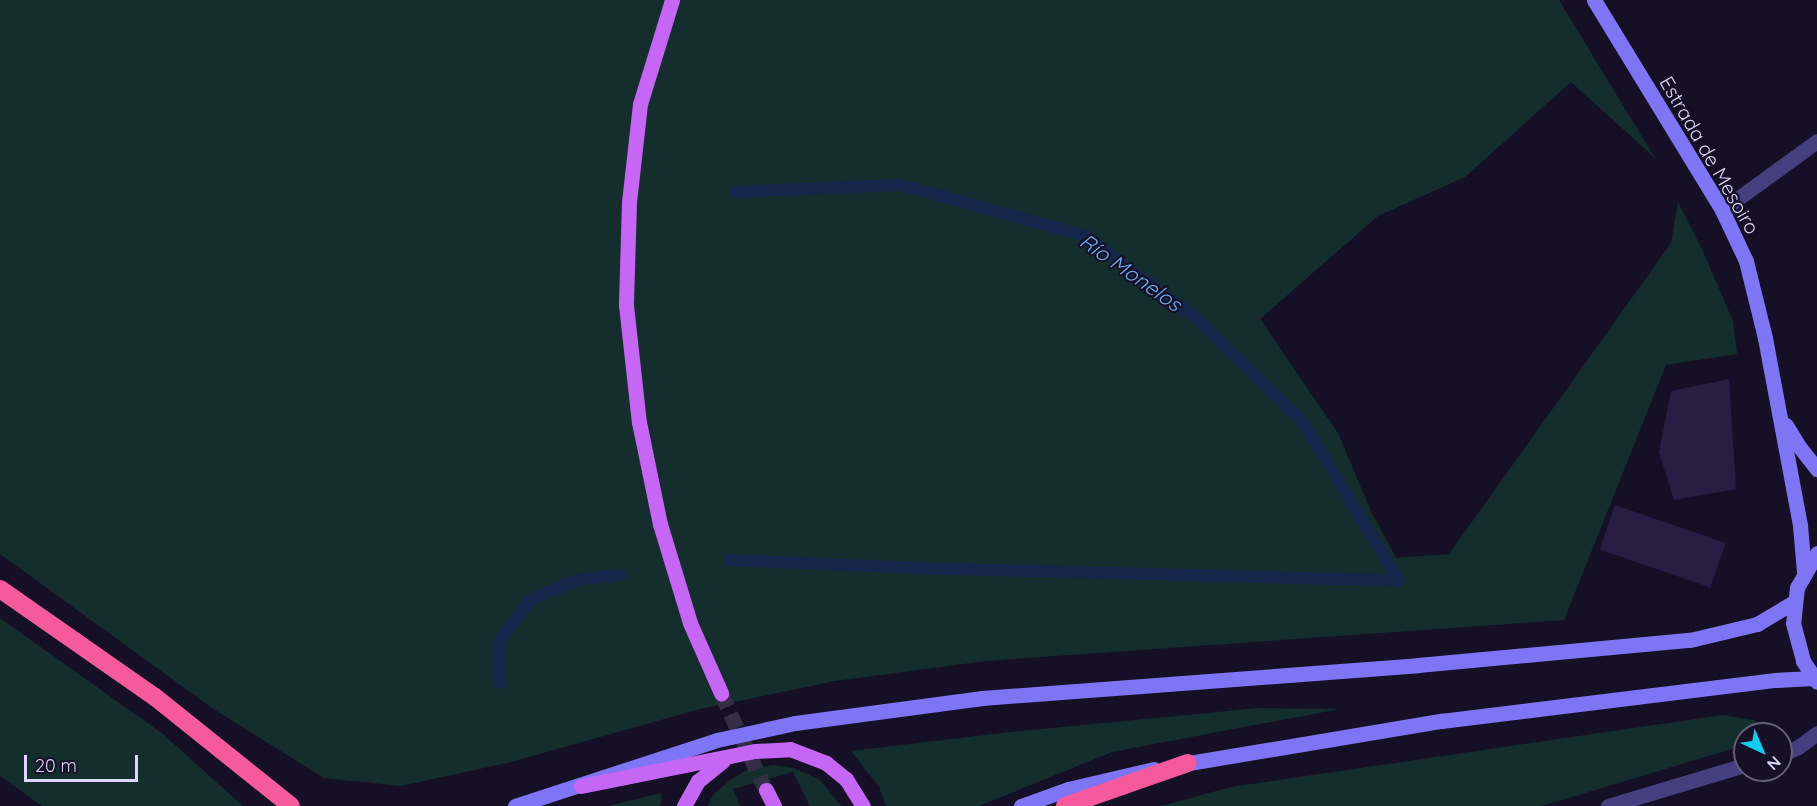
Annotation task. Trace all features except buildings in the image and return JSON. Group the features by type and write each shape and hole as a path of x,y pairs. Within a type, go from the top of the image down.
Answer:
{"highway":[{"path":"0,589 155,698 291,806"},
{"path":"1065,806 1188,763"}],"main road":[{"path":"672,0 640,104 629,202 626,305 639,422 660,524 690,623 721,693"},
{"path":"581,786 773,749 805,753 826,763 846,779 864,806"},
{"path":"684,806 691,790 706,773 731,757"},
{"path":"766,790 774,806"}],"street":[{"name":"Estrada de Mesoiro","path":"1594,0 1722,210 1746,261 1765,338 1779,412 1800,525 1804,572"},
{"path":"1722,210 1817,141"},
{"name":"Estrada de Mesoiro","path":"1779,412 1798,445 1817,469"},
{"name":"Estrada de Mesoiro","path":"1815,680 1796,642 1794,602 1804,572 1817,553"},
{"path":"515,806 717,740 806,721 982,698 1418,665 1690,640 1757,624 1794,602"},
{"path":"1021,806 1068,789 1110,778 1441,721 1775,680 1815,680"},
{"path":"1793,749 1817,732"},
{"path":"1608,806 1733,769"}],"green space":[{"path":"0,0 1559,0 1655,158 1571,82 1465,177 1378,216 1260,319 1338,433 1371,511 1396,558 1449,554 1671,243 1678,202 1702,249 1733,321 1737,354 1666,365 1564,620 986,661 835,681 700,709 511,762 401,786 324,778 212,708 0,554"},
{"path":"0,618 163,734 243,806 42,806 0,776"},
{"path":"1259,708 1340,709 1112,752 979,806 886,806 879,787 851,751 1010,732"},
{"path":"1723,715 1757,722 1733,722 1733,749 1542,806 1161,806 1231,787"},
{"path":"775,765 794,768 820,780 841,806 810,806 793,772 733,789 740,806 707,806 714,794 750,768"},
{"path":"662,793 660,806 608,806"}],"waterway":[{"name":"Río Monelos","path":"735,192 901,185 1086,236 1197,319 1303,422 1399,581"},
{"path":"729,560 917,568 1399,581"},
{"path":"499,683 499,641 531,599 578,580 620,575"}],"tunnel":[{"path":"721,693 766,790"}]}
